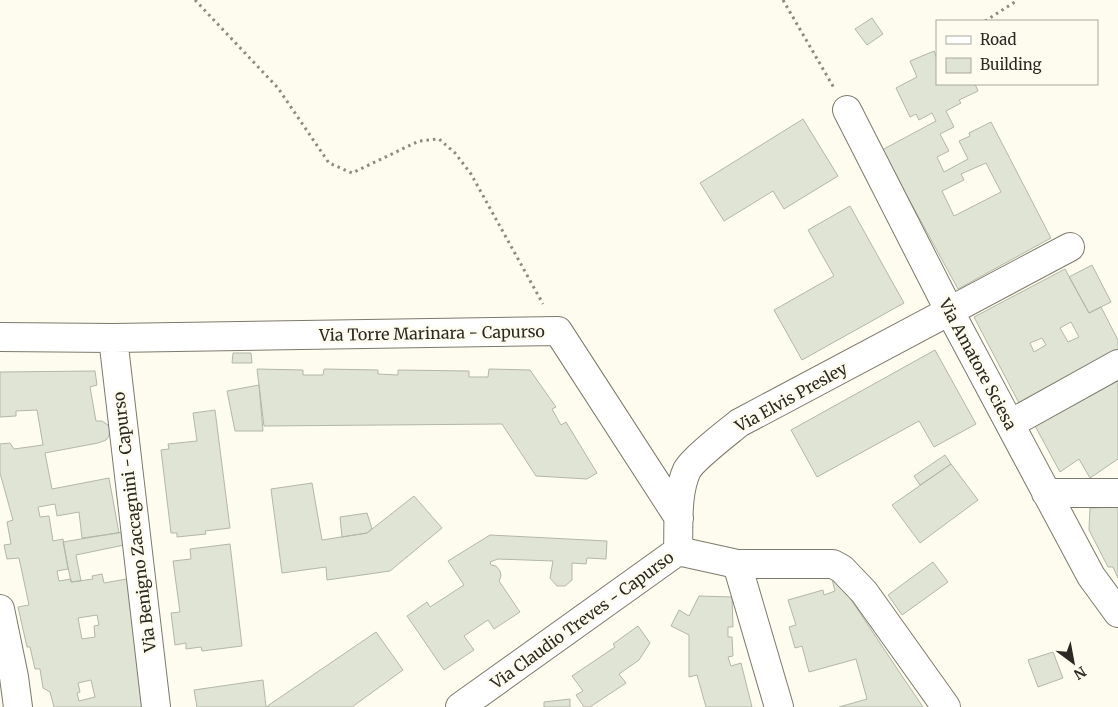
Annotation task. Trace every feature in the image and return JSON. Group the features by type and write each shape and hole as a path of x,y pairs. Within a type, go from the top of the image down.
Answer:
{"street":[{"name":"Via Amatore Sciesa","path":"847,110 950,312 1046,493 1091,576 1118,613"},
{"name":"Via Elvis Presley","path":"678,551 680,497 688,469 739,423 1070,247"},
{"name":"Via Torre Marinara - Capurso","path":"0,337 113,338 558,331 679,518"},
{"name":"Via Benigno Zaccagnini - Capurso","path":"113,338 156,707"},
{"path":"1010,424 1118,364"},
{"path":"1046,493 1118,493"},
{"path":"678,551 737,564 833,564 842,569 864,592 946,707"},
{"name":"Via Claudio Treves - Capurso","path":"460,707 678,551"},
{"path":"737,564 779,707"},
{"path":"0,609 18,707"}],"path":[{"path":"195,0 278,88 329,163 352,173 419,141 439,139 455,154 471,174 558,331"},
{"path":"783,0 847,110"},
{"path":"987,20 1018,0"}],"building":[{"path":"872,18 883,34 867,45 855,29"},
{"path":"934,51 936,56 936,85 975,85 978,91 959,100 961,103 946,111 954,127 940,134 949,151 937,157 944,172 968,159 959,141 970,136 969,133 991,122 1051,238 958,289 882,150 936,121 932,113 919,120 916,114 910,117 896,88 917,77 910,61","holes":["986,163 1001,192 954,216 942,191 964,180 961,174"]},
{"path":"803,119 838,176 784,209 773,191 724,221 700,183"},
{"path":"850,206 904,303 802,360 774,310 834,276 808,230"},
{"path":"1092,265 1111,302 1089,313 1069,277"},
{"path":"1065,269 1089,313 1101,307 1118,340 1118,352 1020,405 974,317","holes":["1071,322 1079,337 1068,342 1060,328","1042,338 1046,345 1034,352 1030,343"]},
{"path":"935,350 976,424 934,447 919,421 817,477 791,430"},
{"path":"233,353 251,353 252,363 232,363"},
{"path":"257,369 303,370 303,375 323,375 324,369 378,370 378,374 398,375 398,370 469,371 469,377 488,377 489,369 530,370 556,407 552,409 561,425 566,422 597,473 587,479 536,476 502,424 264,426"},
{"path":"95,371 97,385 90,387 96,421 102,421 108,425 110,428 109,436 106,440 98,443 45,453 52,489 109,478 119,533 82,538 79,512 57,516 55,504 38,507 40,517 49,516 53,541 63,539 68,569 57,571 59,581 71,579 71,582 93,579 92,576 102,574 104,583 132,578 148,707 54,707 50,692 43,688 40,669 35,669 30,647 27,647 18,607 29,605 19,558 7,559 4,545 11,544 7,522 13,520 0,473 0,444 10,443 14,449 43,445 37,410 16,411 16,416 0,417 0,372","holes":["97,615 99,625 94,626 95,637 82,639 78,618","91,680 95,697 79,701 77,693 80,692 78,683"]},
{"path":"1118,379 1118,459 1090,478 1079,459 1060,472 1034,424"},
{"path":"259,385 263,431 235,431 227,391"},
{"path":"215,410 230,528 205,531 206,534 177,537 177,533 171,533 161,450 169,449 168,444 197,441 193,413"},
{"path":"945,455 951,464 920,485 914,476"},
{"path":"951,464 978,500 920,543 892,505"},
{"path":"312,483 322,540 367,533 414,496 442,528 390,571 327,580 326,567 282,573 271,489"},
{"path":"1118,507 1118,578 1113,567 1108,567 1089,530 1090,508"},
{"path":"367,513 372,529 367,533 342,537 340,517"},
{"path":"128,531 129,544 76,555 81,581 71,582 63,542"},
{"path":"490,535 607,541 606,559 587,558 586,564 572,563 572,580 565,586 557,586 550,578 553,561 498,559 490,562 491,565 496,566 500,571 499,581 520,612 494,629 488,620 464,636 474,650 444,670 407,616 427,602 430,607 464,585 448,561"},
{"path":"230,544 242,646 202,651 201,647 186,649 186,643 175,645 171,613 180,612 173,561 191,559 190,549"},
{"path":"933,562 948,582 902,615 888,595"},
{"path":"834,574 923,707 839,707 867,699 856,659 809,672 802,646 795,648 789,627 796,625 788,600 823,590 824,595 835,591 831,575"},
{"path":"699,596 732,597 733,627 728,627 728,637 732,637 733,656 728,657 731,666 741,663 752,707 706,707 697,675 689,677 689,635 671,626 679,610 689,616"},
{"path":"638,626 650,643 639,660 619,674 626,683 590,707 584,707 576,695 583,691 572,676 615,647 613,644"},
{"path":"376,632 403,670 352,707 266,707"},
{"path":"1053,652 1063,678 1038,687 1028,660"},
{"path":"263,680 266,707 197,707 194,690"},
{"path":"570,699 570,707 544,707 544,702"}]}
